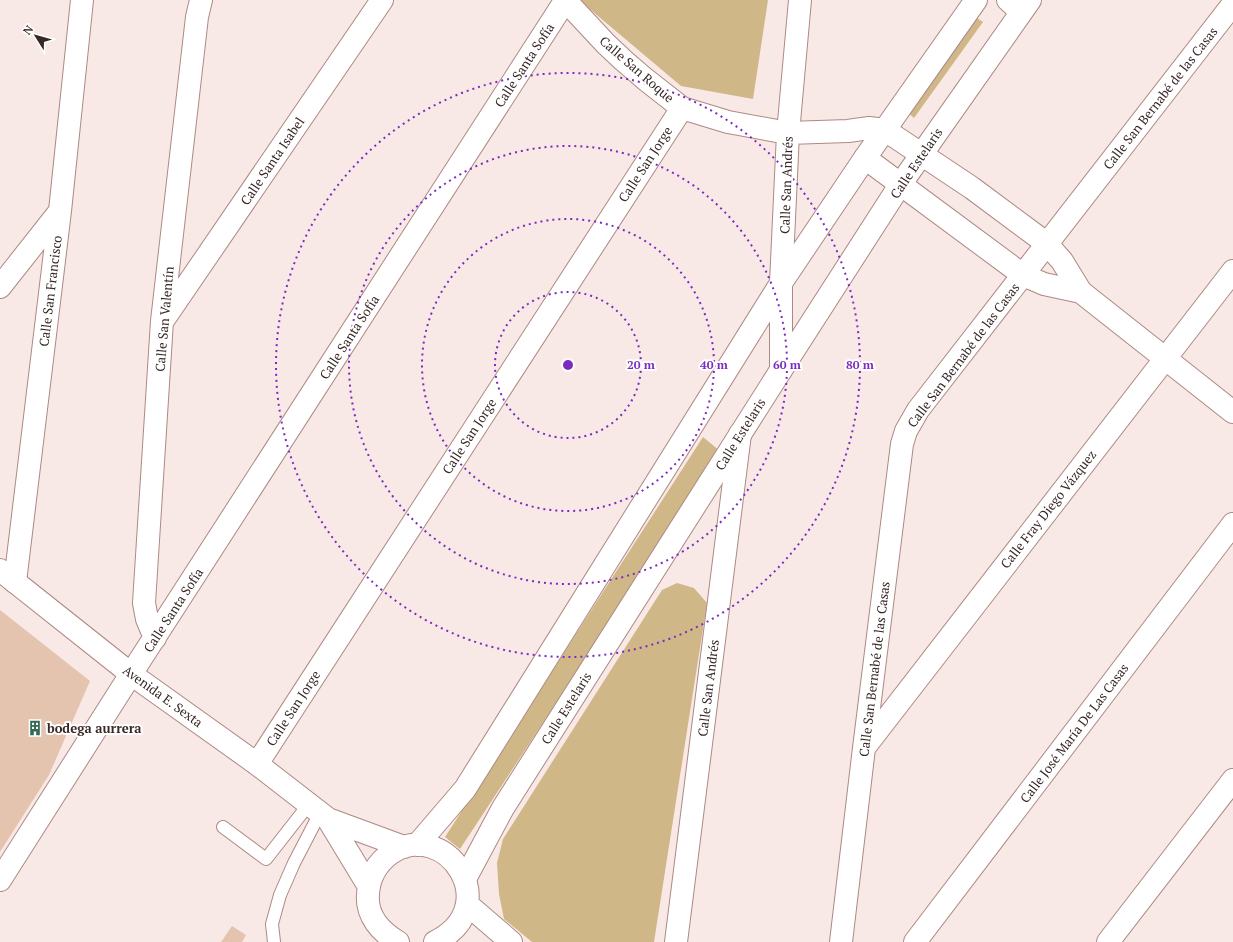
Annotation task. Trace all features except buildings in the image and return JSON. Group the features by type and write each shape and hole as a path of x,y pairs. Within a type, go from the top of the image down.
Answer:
{"street":[{"name":"Calle San Francisco","path":"8,576 60,211 82,0"},
{"name":"Calle San Valentín","path":"155,638 147,619 144,603 162,321 197,17 201,0"},
{"name":"Calle Santa Isabel","path":"162,321 382,0"},
{"name":"Calle San Roque","path":"565,0 623,60 682,108 728,122 788,133 842,132 869,128 885,130"},
{"name":"Calle Santa Sofía","path":"0,880 565,0"},
{"name":"Calle San Andrés","path":"780,370 788,133 800,0"},
{"path":"398,942 384,933 374,920 368,903 368,885 372,874 385,857 394,851 411,846 466,789 782,283 865,158 976,0"},
{"name":"Calle Estelaris","path":"465,879 503,808 780,370 1020,4"},
{"name":"Calle San Bernabé de las Casas","path":"841,942 902,444 906,431 918,410 1233,4"},
{"name":"Calle San Jorge","path":"257,764 682,108"},
{"path":"885,130 972,188 1046,244 1062,261 1081,292 1233,412"},
{"path":"865,158 1023,275 1044,284 1081,292"},
{"path":"0,287 60,211"},
{"name":"Calle Fray Diego Vázquez","path":"864,748 1233,271"},
{"name":"Calle San Andrés","path":"676,942 740,434"},
{"name":"Calle José María De Las Casas","path":"915,942 1233,524"},
{"name":"Avenida E. Sexta","path":"8,576 131,674 257,764 319,812 411,846 429,846 439,850 455,862 465,879"},
{"path":"1108,942 1233,780"},
{"name":"Avenida E. Sexta","path":"319,812 368,885"},
{"path":"435,942 447,936 460,922 467,904 468,892 465,879"},
{"path":"467,904 511,942"},
{"path":"372,942 374,920"}],"lane":[{"path":"223,827 266,859 319,812"},
{"path":"274,942 272,924 280,894 319,812"}],"shaded area":[{"path":"579,0 768,0 753,99 681,86"},
{"path":"974,16 983,22 914,118 905,110"},
{"path":"703,437 721,452 460,849 445,837"},
{"path":"677,583 694,588 707,603 654,942 532,942 504,919 499,894 497,863 503,839 662,590"}],"place":[{"name":"bodega aurrera","path":"35,728"}]}
